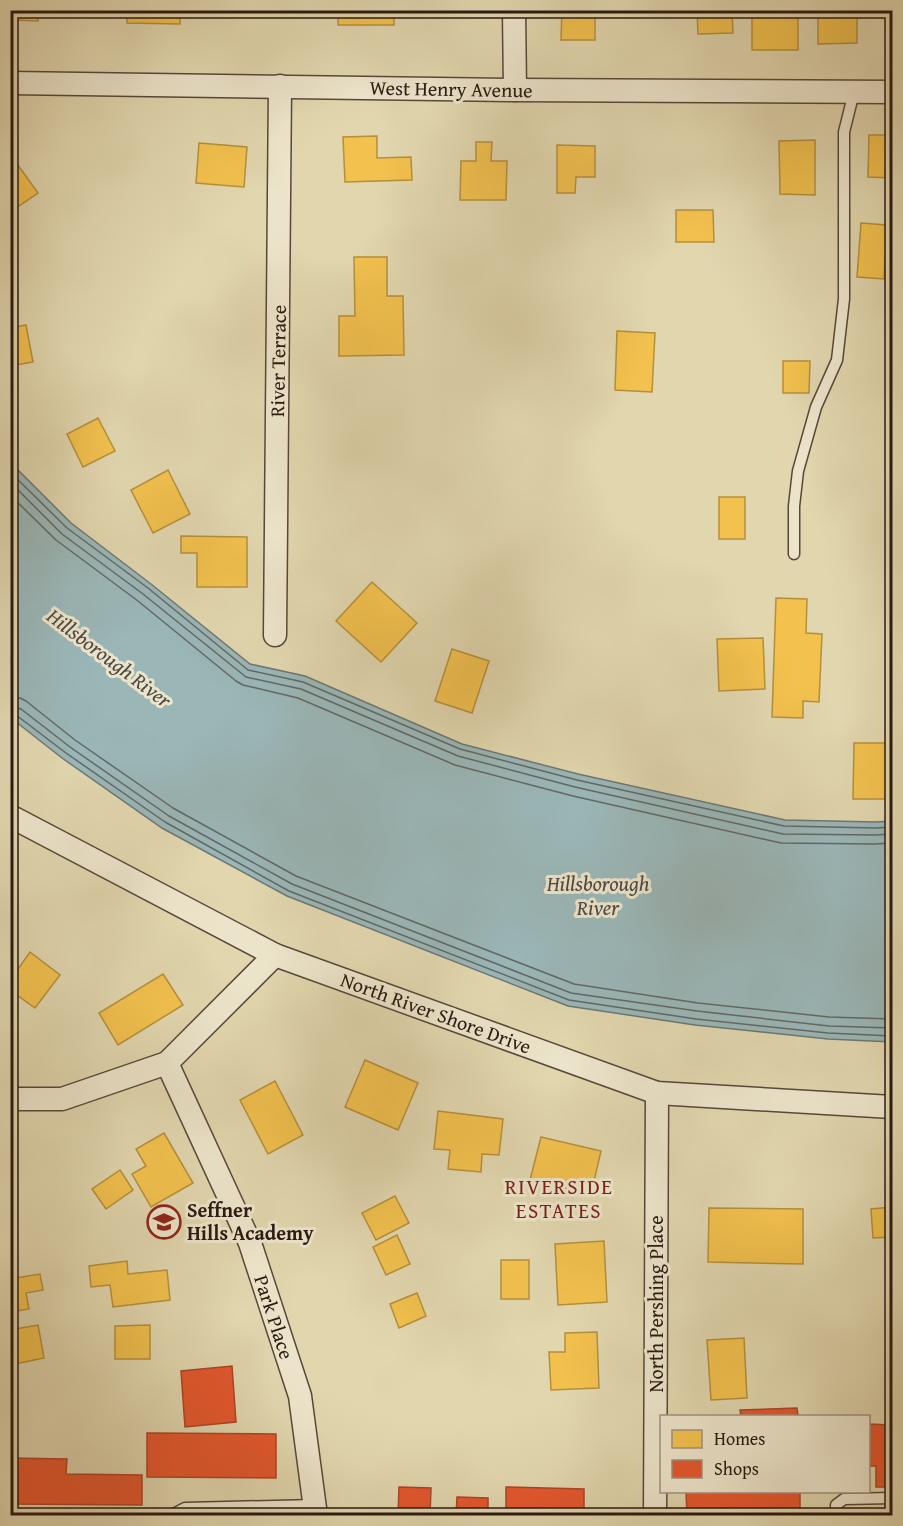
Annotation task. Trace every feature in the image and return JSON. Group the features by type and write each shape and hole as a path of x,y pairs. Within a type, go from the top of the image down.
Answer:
{"street":[{"path":"514,10 515,90"},
{"name":"West Henry Avenue","path":"10,83 515,90 892,92"},
{"name":"River Terrace","path":"275,635 280,86"},
{"name":"North River Shore Drive","path":"10,816 275,955 657,1093 892,1107"},
{"path":"10,1099 62,1099 167,1063 275,955"},
{"name":"Park Place","path":"167,1063 250,1243 300,1396 315,1510"},
{"name":"North Pershing Place","path":"655,1515 657,1093"}],"lane":[{"path":"794,554 794,506 798,471 816,407 837,360 844,299 844,132 854,92"},
{"path":"836,1515 836,1505 844,1499 892,1498"},
{"path":"170,1515 185,1508 315,1510"}],"water":[{"name":"Hillsborough River","path":"11,463 71,523 250,664 305,676 462,744 578,774 785,820 892,821 892,1042 828,1039 695,1025 568,1006 287,896 162,828 62,758 11,718"}],"building: Homes":[{"path":"10,10 38,10 38,21 10,20"},
{"path":"127,10 180,10 180,24 127,23"},
{"path":"228,10 298,10 298,14 228,13"},
{"path":"338,10 394,10 394,25 338,25"},
{"path":"562,10 595,10 595,40 561,40"},
{"path":"697,10 732,10 733,33 698,34"},
{"path":"752,10 798,10 798,50 752,50"},
{"path":"818,10 857,10 857,43 818,44"},
{"path":"887,10 892,10 892,43 887,43"},
{"path":"869,135 892,135 892,178 868,177"},
{"path":"377,136 377,158 411,157 412,180 345,182 343,137"},
{"path":"815,140 815,195 780,194 779,141"},
{"path":"476,142 492,142 491,161 507,161 506,200 460,200 461,161 476,161"},
{"path":"199,143 247,147 244,187 196,183"},
{"path":"557,145 595,146 595,177 576,177 575,193 557,193"},
{"path":"10,154 38,193 10,212"},
{"path":"676,210 713,210 714,242 676,242"},
{"path":"861,223 887,225 884,279 857,277"},
{"path":"354,257 387,257 387,296 403,296 404,355 339,356 339,316 355,316"},
{"path":"26,325 33,362 10,366 10,328"},
{"path":"617,331 655,333 652,392 615,390"},
{"path":"783,361 810,361 809,393 783,393"},
{"path":"98,418 115,451 83,467 67,434"},
{"path":"168,470 190,514 153,533 131,490"},
{"path":"719,497 745,497 745,539 719,539"},
{"path":"181,536 247,537 247,587 197,587 197,553 181,553"},
{"path":"372,582 417,623 381,662 336,621"},
{"path":"776,598 807,599 806,633 822,634 819,702 803,701 803,718 772,717"},
{"path":"763,638 765,689 719,691 717,639"},
{"path":"452,649 489,661 472,713 435,701"},
{"path":"854,743 892,743 892,799 853,799"},
{"path":"30,952 60,975 35,1008 10,990 10,963 18,969"},
{"path":"163,974 183,1005 118,1045 99,1013"},
{"path":"365,1060 418,1083 398,1130 345,1107"},
{"path":"275,1081 303,1135 268,1154 240,1100"},
{"path":"438,1111 503,1119 499,1155 482,1154 481,1172 448,1169 450,1150 434,1149"},
{"path":"164,1133 193,1183 151,1207 132,1174 146,1166 136,1149"},
{"path":"541,1137 601,1151 591,1194 530,1180"},
{"path":"120,1170 133,1190 106,1209 92,1189"},
{"path":"395,1196 409,1223 376,1240 362,1213"},
{"path":"892,1207 892,1237 873,1238 871,1209"},
{"path":"709,1208 803,1209 803,1264 708,1262"},
{"path":"397,1235 410,1264 386,1275 373,1247"},
{"path":"604,1241 607,1302 558,1305 555,1244"},
{"path":"501,1260 529,1260 529,1299 501,1299"},
{"path":"127,1261 128,1274 167,1270 170,1300 113,1307 110,1285 91,1287 89,1266"},
{"path":"40,1274 43,1290 26,1293 29,1309 10,1312 10,1279"},
{"path":"417,1293 426,1316 399,1328 390,1304"},
{"path":"38,1325 44,1358 10,1365 10,1330"},
{"path":"150,1325 150,1359 115,1359 115,1326"},
{"path":"597,1332 599,1388 551,1390 549,1352 565,1352 565,1333"},
{"path":"744,1338 747,1398 711,1400 707,1340"},
{"path":"887,1349 892,1349 892,1366 887,1366"}],"building: Shops":[{"path":"232,1366 236,1422 185,1427 181,1371"},
{"path":"797,1408 798,1415 741,1415 740,1410"},
{"path":"870,1424 892,1425 892,1487 876,1487 876,1466 870,1466"},
{"path":"147,1433 276,1434 276,1478 147,1477"},
{"path":"10,1458 67,1459 66,1474 142,1475 142,1505 10,1504"},
{"path":"399,1487 431,1488 430,1516 398,1516"},
{"path":"506,1487 584,1489 584,1516 506,1516"},
{"path":"686,1493 800,1493 800,1513 687,1516"},
{"path":"457,1497 488,1498 488,1516 456,1516"}],"place":[{"name":"Seffner Hills Academy","path":"164,1222"}],"district":[{"name":"RIVERSIDE ESTATES","path":"559,1199"}]}
